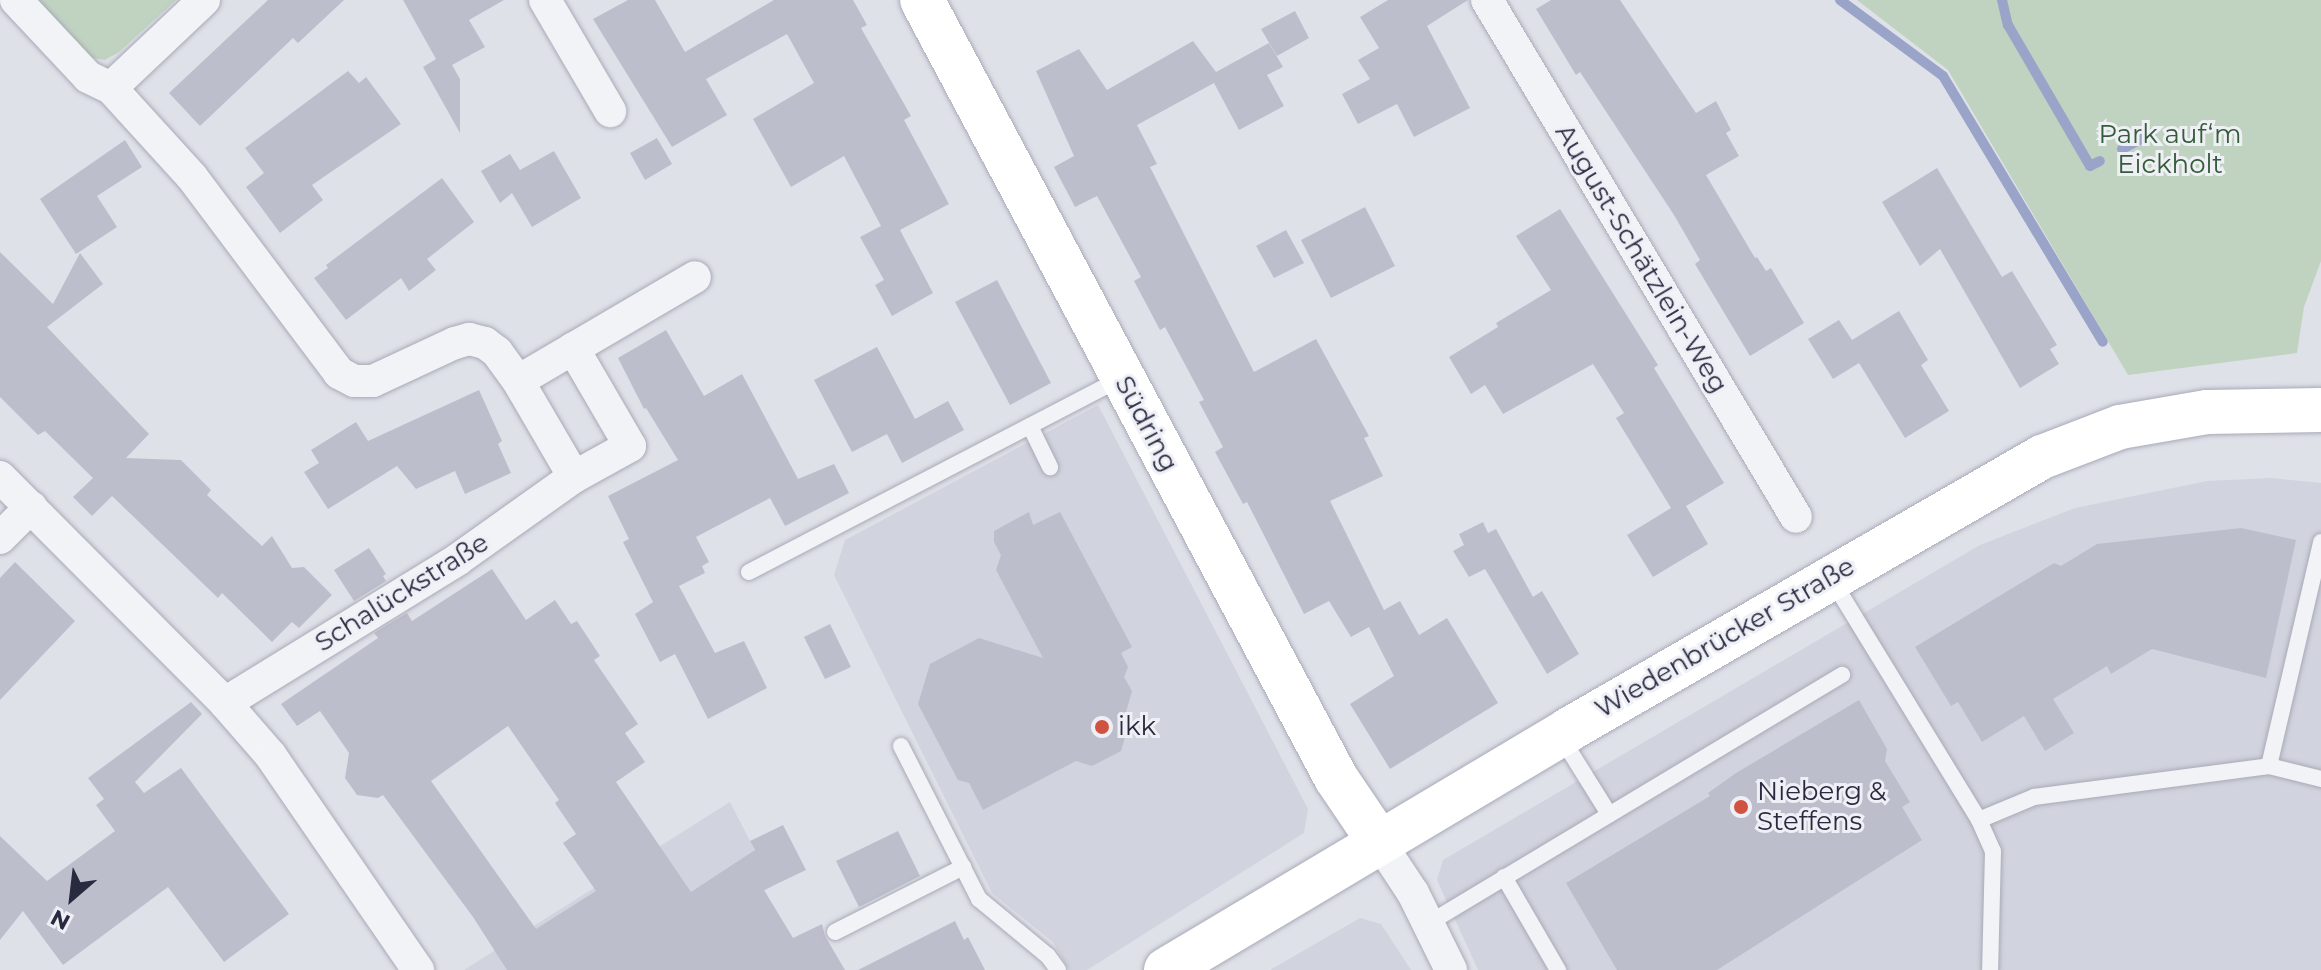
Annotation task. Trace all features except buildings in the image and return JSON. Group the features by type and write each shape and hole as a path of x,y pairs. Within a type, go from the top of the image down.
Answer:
{"street":[{"path":"16,0 88,77 111,88 192,177 339,373 354,381 373,381 469,339 485,343 497,352 518,381 574,477"},
{"path":"111,88 204,0"},
{"path":"545,0 610,111"},
{"name":"Südring","path":"922,0 1336,778 1380,843"},
{"name":"August-Schätzlein-Weg","path":"1487,0 1796,517"},
{"path":"518,381 695,277"},
{"name":"Schalückstraße","path":"225,703 457,560 574,477 630,446 573,348"},
{"name":"Wiedenbrücker Straße","path":"1166,970 1560,735 2042,457 2120,427 2239,409 2321,410"},
{"path":"0,477 225,703 271,756 418,970"},
{"path":"0,538 31,507"},
{"path":"1380,843 1429,923 1451,970"}],"lane":[{"path":"749,572 1122,378"},
{"path":"1030,426 1050,467"},
{"path":"2269,766 2321,542"},
{"path":"1831,577 1979,820 1993,851 1990,970"},
{"path":"1429,923 1842,675"},
{"path":"1560,735 1609,814"},
{"path":"901,746 979,899 1048,956 1058,970"},
{"path":"1979,820 2034,797 2269,766 2321,779"},
{"path":"835,932 963,867"},
{"path":"1504,877 1558,970"}],"shaded area":[{"path":"1098,405 1308,809 1304,833 1087,970 1069,970 1053,942 992,893 834,575 845,540"},
{"path":"2272,478 2321,483 2321,970 1478,970 1437,880 1443,860 1980,545 2075,508 2207,481"},
{"path":"730,802 773,886 764,891 812,970 464,970"},
{"path":"1360,918 1381,924 1411,970 1270,970"}],"green space":[{"path":"30,0 176,0 119,52 105,60 87,57"},
{"name":"Park auf‘m Eickholt","path":"1857,0 2321,0 2321,261 2304,307 2297,353 2128,375 1948,70"}],"waterway":[{"path":"1840,0 1943,76 2103,342"},
{"path":"2002,0 2008,25 2090,166 2100,161"},
{"path":"2122,149 2152,133"}],"place":[{"name":"ikk","path":"1102,727"},
{"name":"Nieberg & Steffens","path":"1741,807"}]}
